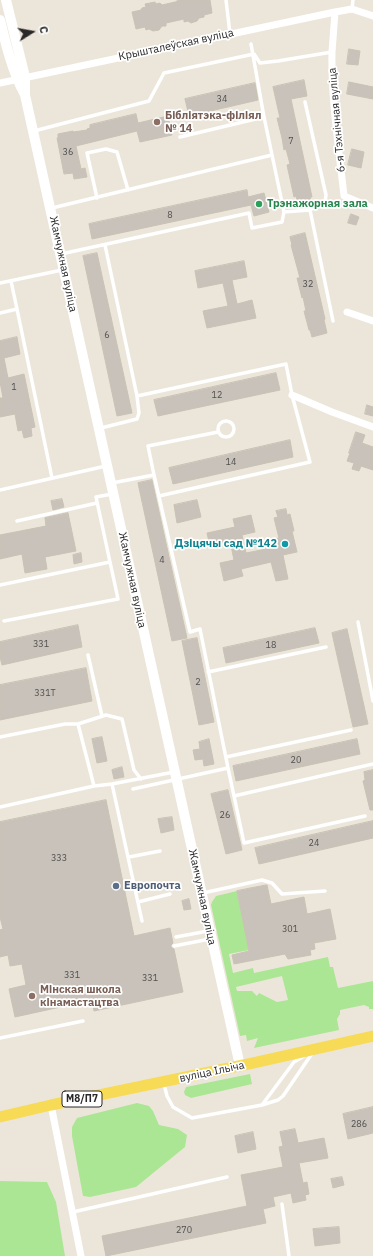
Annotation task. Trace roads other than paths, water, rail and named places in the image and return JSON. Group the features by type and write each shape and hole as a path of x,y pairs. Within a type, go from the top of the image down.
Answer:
{"main road":[{"name":"Жамчужная вуліца","path":"6,0 21,78 240,1066"},
{"name":"Жамчужная вуліца","path":"0,20 6,48 21,78"},
{"name":"вуліца Ільіча","path":"0,1117 373,1036"}],"street":[{"name":"Крышталеўская вуліца","path":"0,83 352,9"},
{"path":"352,9 373,16"},
{"name":"6-я Тэхнічная вуліца","path":"334,12 332,52 336,130 344,196 373,208"},
{"path":"347,312 373,321"},
{"path":"292,395 373,427"},
{"path":"51,1105 81,1256"}],"lane":[{"path":"226,0 230,34"},
{"path":"352,9 353,0"},
{"path":"60,254 249,212 252,228 282,222 284,212 264,117 252,44"},
{"path":"254,54 260,62 278,61 332,52"},
{"path":"33,131 149,101 164,73 254,54"},
{"path":"284,212 310,210 325,202 326,194 305,102"},
{"path":"180,137 264,117"},
{"path":"97,198 87,153 106,149 117,152 128,190"},
{"path":"51,208 272,155"},
{"path":"310,210 333,321"},
{"path":"99,428 137,419 139,412 137,396 105,245"},
{"path":"0,283 64,270"},
{"path":"11,281 52,478"},
{"path":"0,313 17,309"},
{"path":"137,396 286,364 292,395 310,462 159,496"},
{"path":"228,421 233,425 234,431 229,437 224,438 218,432 217,427 222,422 228,421"},
{"path":"218,432 148,446 190,632 200,630 244,843 365,816"},
{"path":"0,490 107,466"},
{"path":"111,483 154,475"},
{"path":"4,621 118,598 96,497 113,494"},
{"path":"17,521 97,503"},
{"path":"0,585 110,562"},
{"path":"358,622 373,701"},
{"path":"208,672 326,647"},
{"path":"88,655 102,716"},
{"path":"0,738 66,724 78,724 106,715 122,719 134,770 141,779"},
{"path":"78,724 94,786"},
{"path":"226,757 351,730"},
{"path":"234,796 373,764"},
{"path":"0,807 94,786 228,768"},
{"path":"134,789 176,776"},
{"path":"112,784 142,921"},
{"path":"129,857 160,851"},
{"path":"202,893 262,880 272,884 282,894 324,891"},
{"path":"138,902 170,894"},
{"path":"176,937 210,934"},
{"path":"174,946 210,934"},
{"path":"0,1038 83,1021"},
{"path":"262,1105 294,1062 315,1049"},
{"path":"164,1082 167,1096 173,1107 192,1118 262,1105 278,1100 283,1096 315,1049"},
{"path":"73,1212 227,1177"},
{"path":"282,1204 289,1256"}],"place":[{"name":"Бібліятэка-філіял № 14","path":"157,122"},
{"name":"Трэнажорная зала","path":"259,204"},
{"name":"Дзіцячы сад №142","path":"285,544"},
{"name":"Европочта","path":"116,886"},
{"name":"Мінская школа кінамастацтва","path":"32,996"}]}
